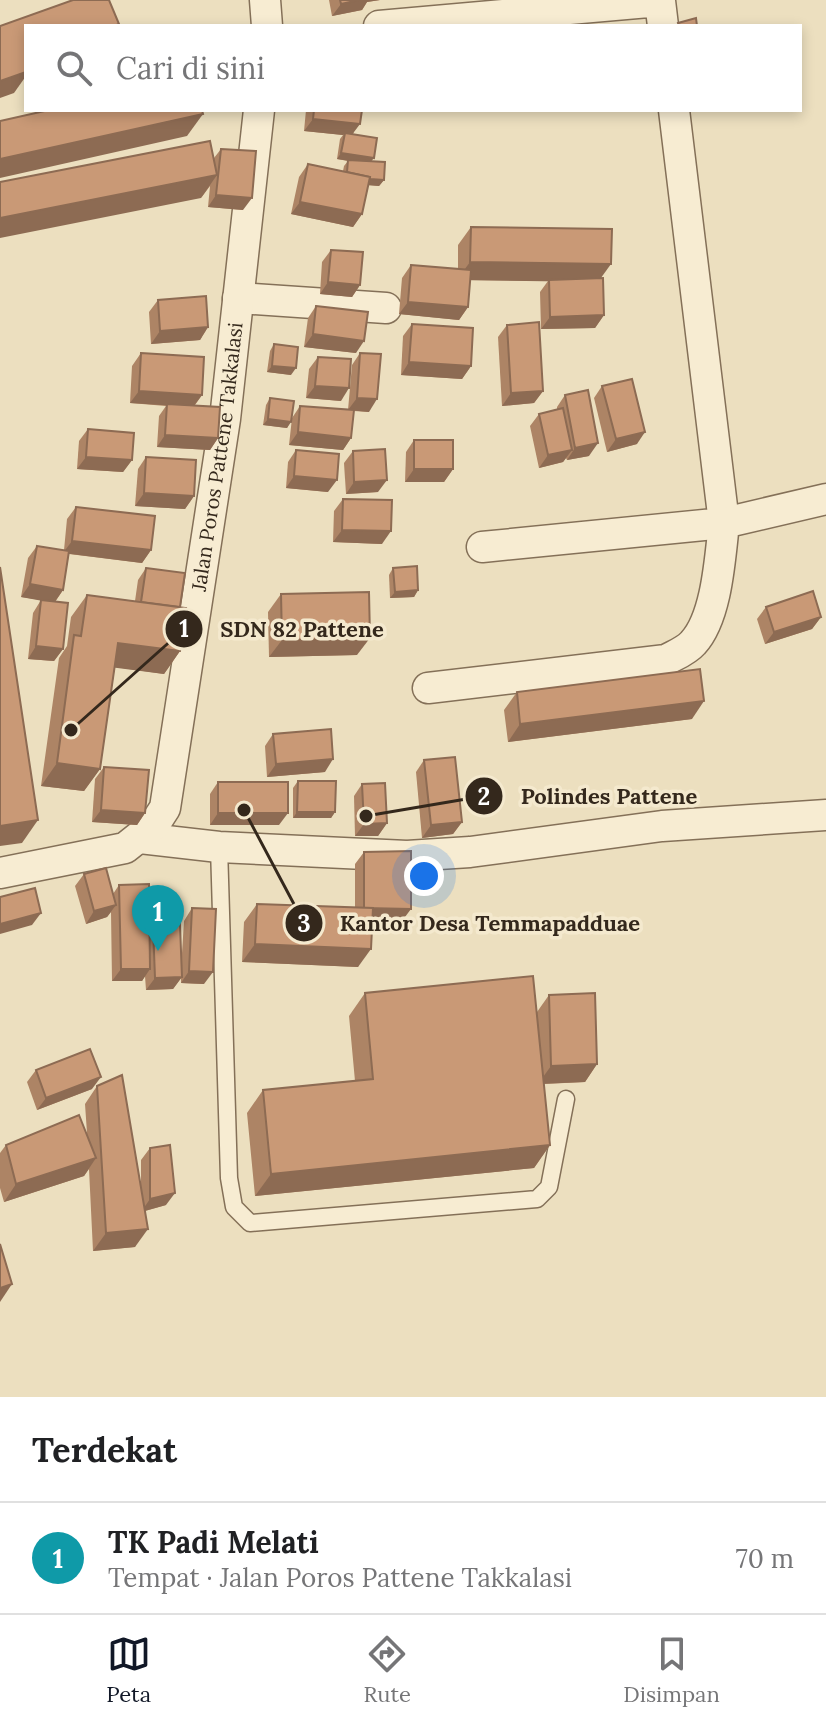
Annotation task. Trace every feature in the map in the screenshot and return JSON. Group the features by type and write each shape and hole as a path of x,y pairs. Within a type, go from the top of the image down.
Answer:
{"street":[{"path":"265,0 267,24"},
{"path":"413,24 665,9"},
{"name":"Jalan Poros Pattene Takkalasi","path":"0,873 125,848 154,825 165,808 225,419 259,112"},
{"path":"428,688 666,660 691,646 705,626 714,591 724,523 674,112"},
{"path":"238,298 386,308"},
{"path":"482,547 724,523 826,499"},
{"path":"140,838 219,847 407,856 470,852 662,826 826,815"}],"lane":[{"path":"219,847 229,1178 234,1207 250,1223 537,1199 549,1187 566,1099"}],"building":[{"path":"73,0 109,0 119,24 24,24 24,73 0,81 0,26"},
{"path":"696,18 697,24 678,24"},
{"path":"40,112 203,114 0,159 0,121"},
{"path":"314,112 362,112 360,124 313,119"},
{"path":"345,133 377,138 374,158 341,153"},
{"path":"210,141 217,175 0,218 0,182"},
{"path":"221,149 256,151 252,198 216,195"},
{"path":"348,160 385,162 384,180 347,172"},
{"path":"308,164 370,177 362,214 300,202"},
{"path":"471,227 612,229 611,264 470,262"},
{"path":"331,250 363,252 360,285 328,282"},
{"path":"411,265 471,270 468,307 408,302"},
{"path":"603,278 604,315 550,317 549,280"},
{"path":"206,296 208,327 160,331 158,300"},
{"path":"316,306 368,312 364,341 313,334"},
{"path":"539,322 543,391 511,393 507,325"},
{"path":"412,324 473,328 471,366 409,362"},
{"path":"274,344 298,347 296,368 272,366"},
{"path":"141,353 204,357 202,395 139,391"},
{"path":"360,353 381,354 377,399 357,398"},
{"path":"318,357 351,359 349,388 315,386"},
{"path":"632,379 645,432 616,439 602,386"},
{"path":"588,390 598,443 575,448 565,395"},
{"path":"270,398 294,401 291,422 268,419"},
{"path":"167,404 220,407 218,438 165,435"},
{"path":"300,406 354,410 351,438 298,432"},
{"path":"563,408 572,450 548,455 539,414"},
{"path":"88,429 134,433 132,460 86,457"},
{"path":"414,440 453,440 453,469 414,469"},
{"path":"385,449 387,480 354,482 353,451"},
{"path":"296,450 339,454 337,480 294,476"},
{"path":"146,457 196,460 194,496 144,493"},
{"path":"343,499 392,500 391,531 342,530"},
{"path":"76,507 155,516 151,550 72,541"},
{"path":"37,546 69,551 63,590 30,584"},
{"path":"417,566 418,590 395,592 393,568"},
{"path":"0,567 38,820 0,826"},
{"path":"146,568 185,573 180,607 141,602"},
{"path":"813,591 821,617 774,632 766,607"},
{"path":"369,592 370,638 282,640 281,594"},
{"path":"87,595 186,608 180,651 118,643 100,769 57,763 74,635 81,636"},
{"path":"41,600 68,603 63,649 36,646"},
{"path":"700,669 704,701 520,724 517,692"},
{"path":"331,729 333,759 276,764 273,734"},
{"path":"455,757 462,822 431,825 424,760"},
{"path":"104,767 149,770 145,813 101,810"},
{"path":"298,781 336,781 335,812 297,812"},
{"path":"218,782 288,782 288,813 218,813"},
{"path":"385,783 387,823 364,824 362,784"},
{"path":"411,851 411,909 364,908 364,852"},
{"path":"106,868 116,905 94,911 84,874"},
{"path":"149,884 150,969 121,969 119,885"},
{"path":"35,888 41,913 0,924 0,897"},
{"path":"179,899 182,977 155,978 152,900"},
{"path":"257,904 373,908 371,949 255,944"},
{"path":"192,908 216,909 213,972 189,971"},
{"path":"533,976 550,1145 271,1174 263,1090 373,1079 365,993"},
{"path":"595,993 597,1064 551,1066 549,995"},
{"path":"90,1049 101,1077 46,1098 36,1070"},
{"path":"122,1075 148,1229 106,1233 97,1086"},
{"path":"79,1115 96,1158 16,1184 6,1145"},
{"path":"170,1145 175,1193 150,1199 150,1148"},
{"path":"0,1244 12,1284 0,1288"}],"place":[{"name":"SDN 82 Pattene","path":"71,730"},
{"name":"Kantor Desa Temmapadduae","path":"244,810"},
{"name":"Polindes Pattene","path":"366,816"},
{"name":"TK Padi Melati","path":"158,951"}]}
